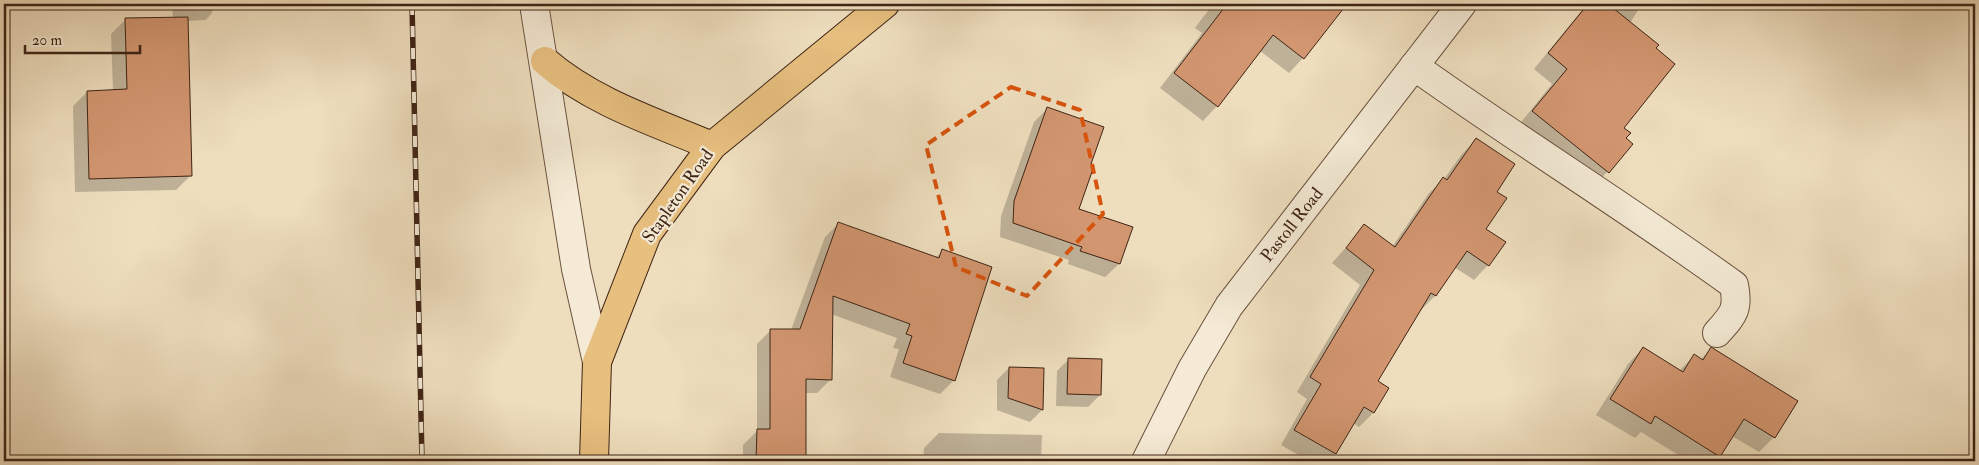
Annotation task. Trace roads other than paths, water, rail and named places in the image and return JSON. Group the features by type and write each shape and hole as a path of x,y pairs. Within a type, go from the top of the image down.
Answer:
{"main road":[{"name":"Stapleton Road","path":"594,461 597,362 647,234 712,146 886,4"},
{"path":"545,61 566,80 596,96 712,146"}],"street":[{"path":"534,4 545,61 576,269 597,362"},
{"name":"Pastoll Road","path":"1146,461 1192,369 1229,306 1462,4"},
{"path":"1414,66 1474,109 1672,240 1734,285 1737,301 1735,312 1717,333"}],"railway":[{"path":"412,4 422,461"}]}
